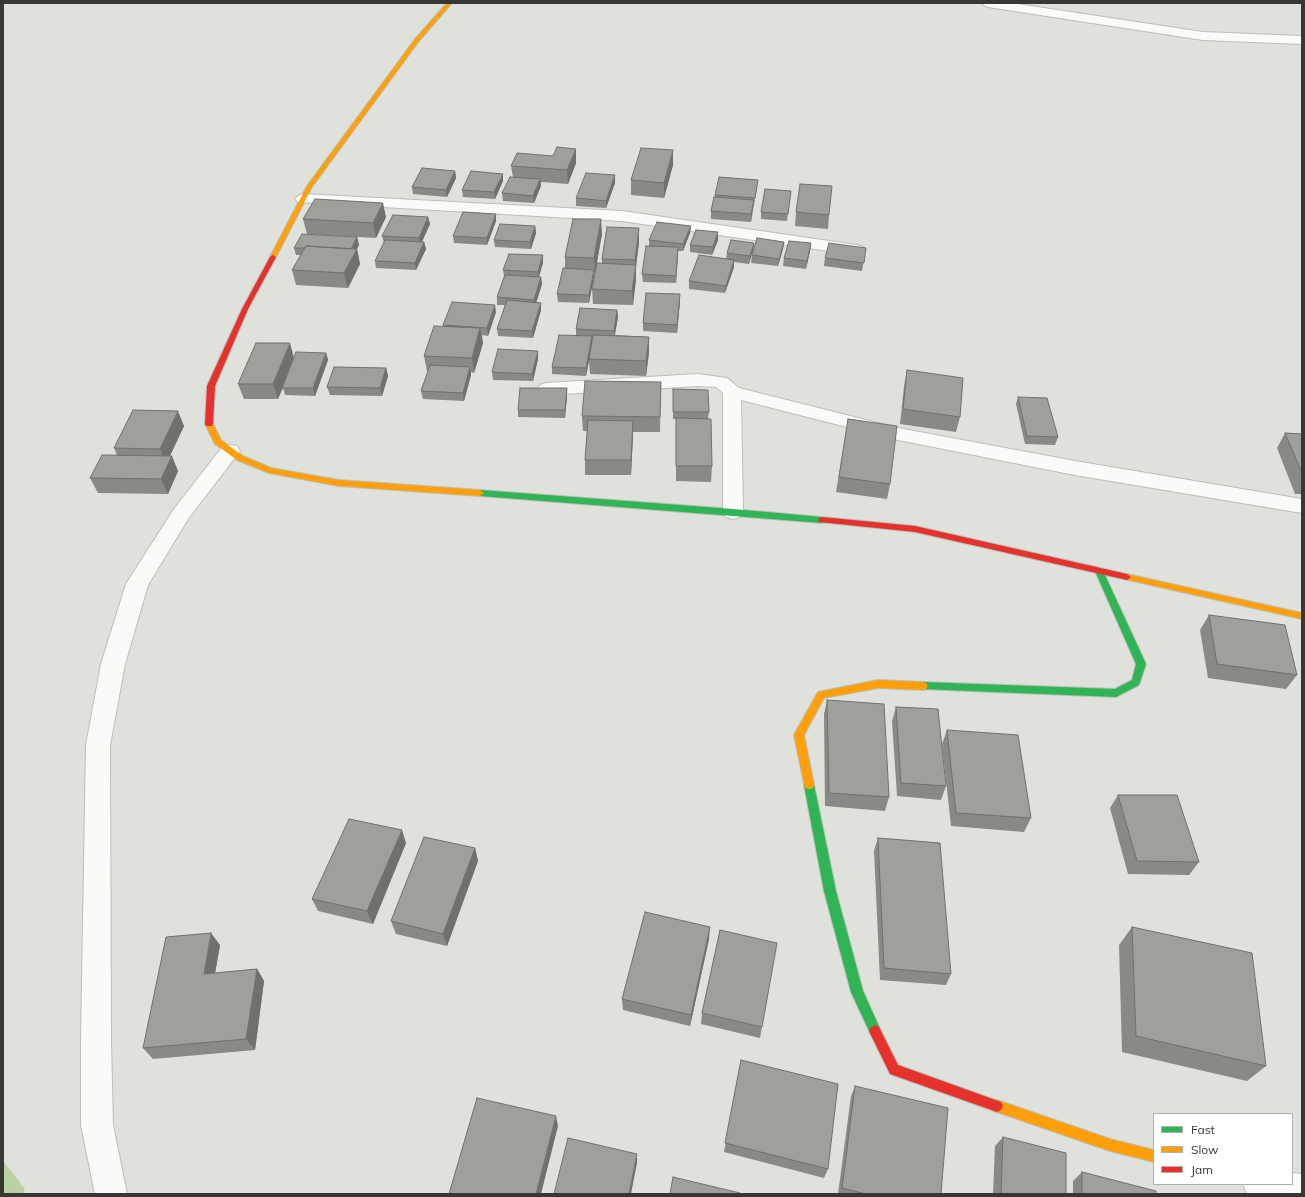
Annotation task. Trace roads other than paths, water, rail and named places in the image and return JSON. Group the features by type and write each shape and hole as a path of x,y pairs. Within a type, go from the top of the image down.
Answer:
{"street":[{"path":"450,3 417,40 309,187 245,309 211,386 208,422 218,442 230,451 240,458 269,470 339,483 733,512 915,529 1302,616"},
{"path":"988,3 1203,36 1302,40"},
{"path":"303,199 622,216 857,250"},
{"path":"546,389 698,380 721,382 732,392 898,434 1075,468 1302,506"},
{"path":"732,392 733,512"},
{"path":"111,1194 97,1125 96,1041 98,745 113,664 137,584 181,514 230,451"},
{"path":"1099,570 1141,664 1136,682 1116,694 878,684 821,695 799,735 830,891 857,992 894,1070 1110,1145 1153,1156"},
{"path":"1262,1188 1302,1190"}]}
